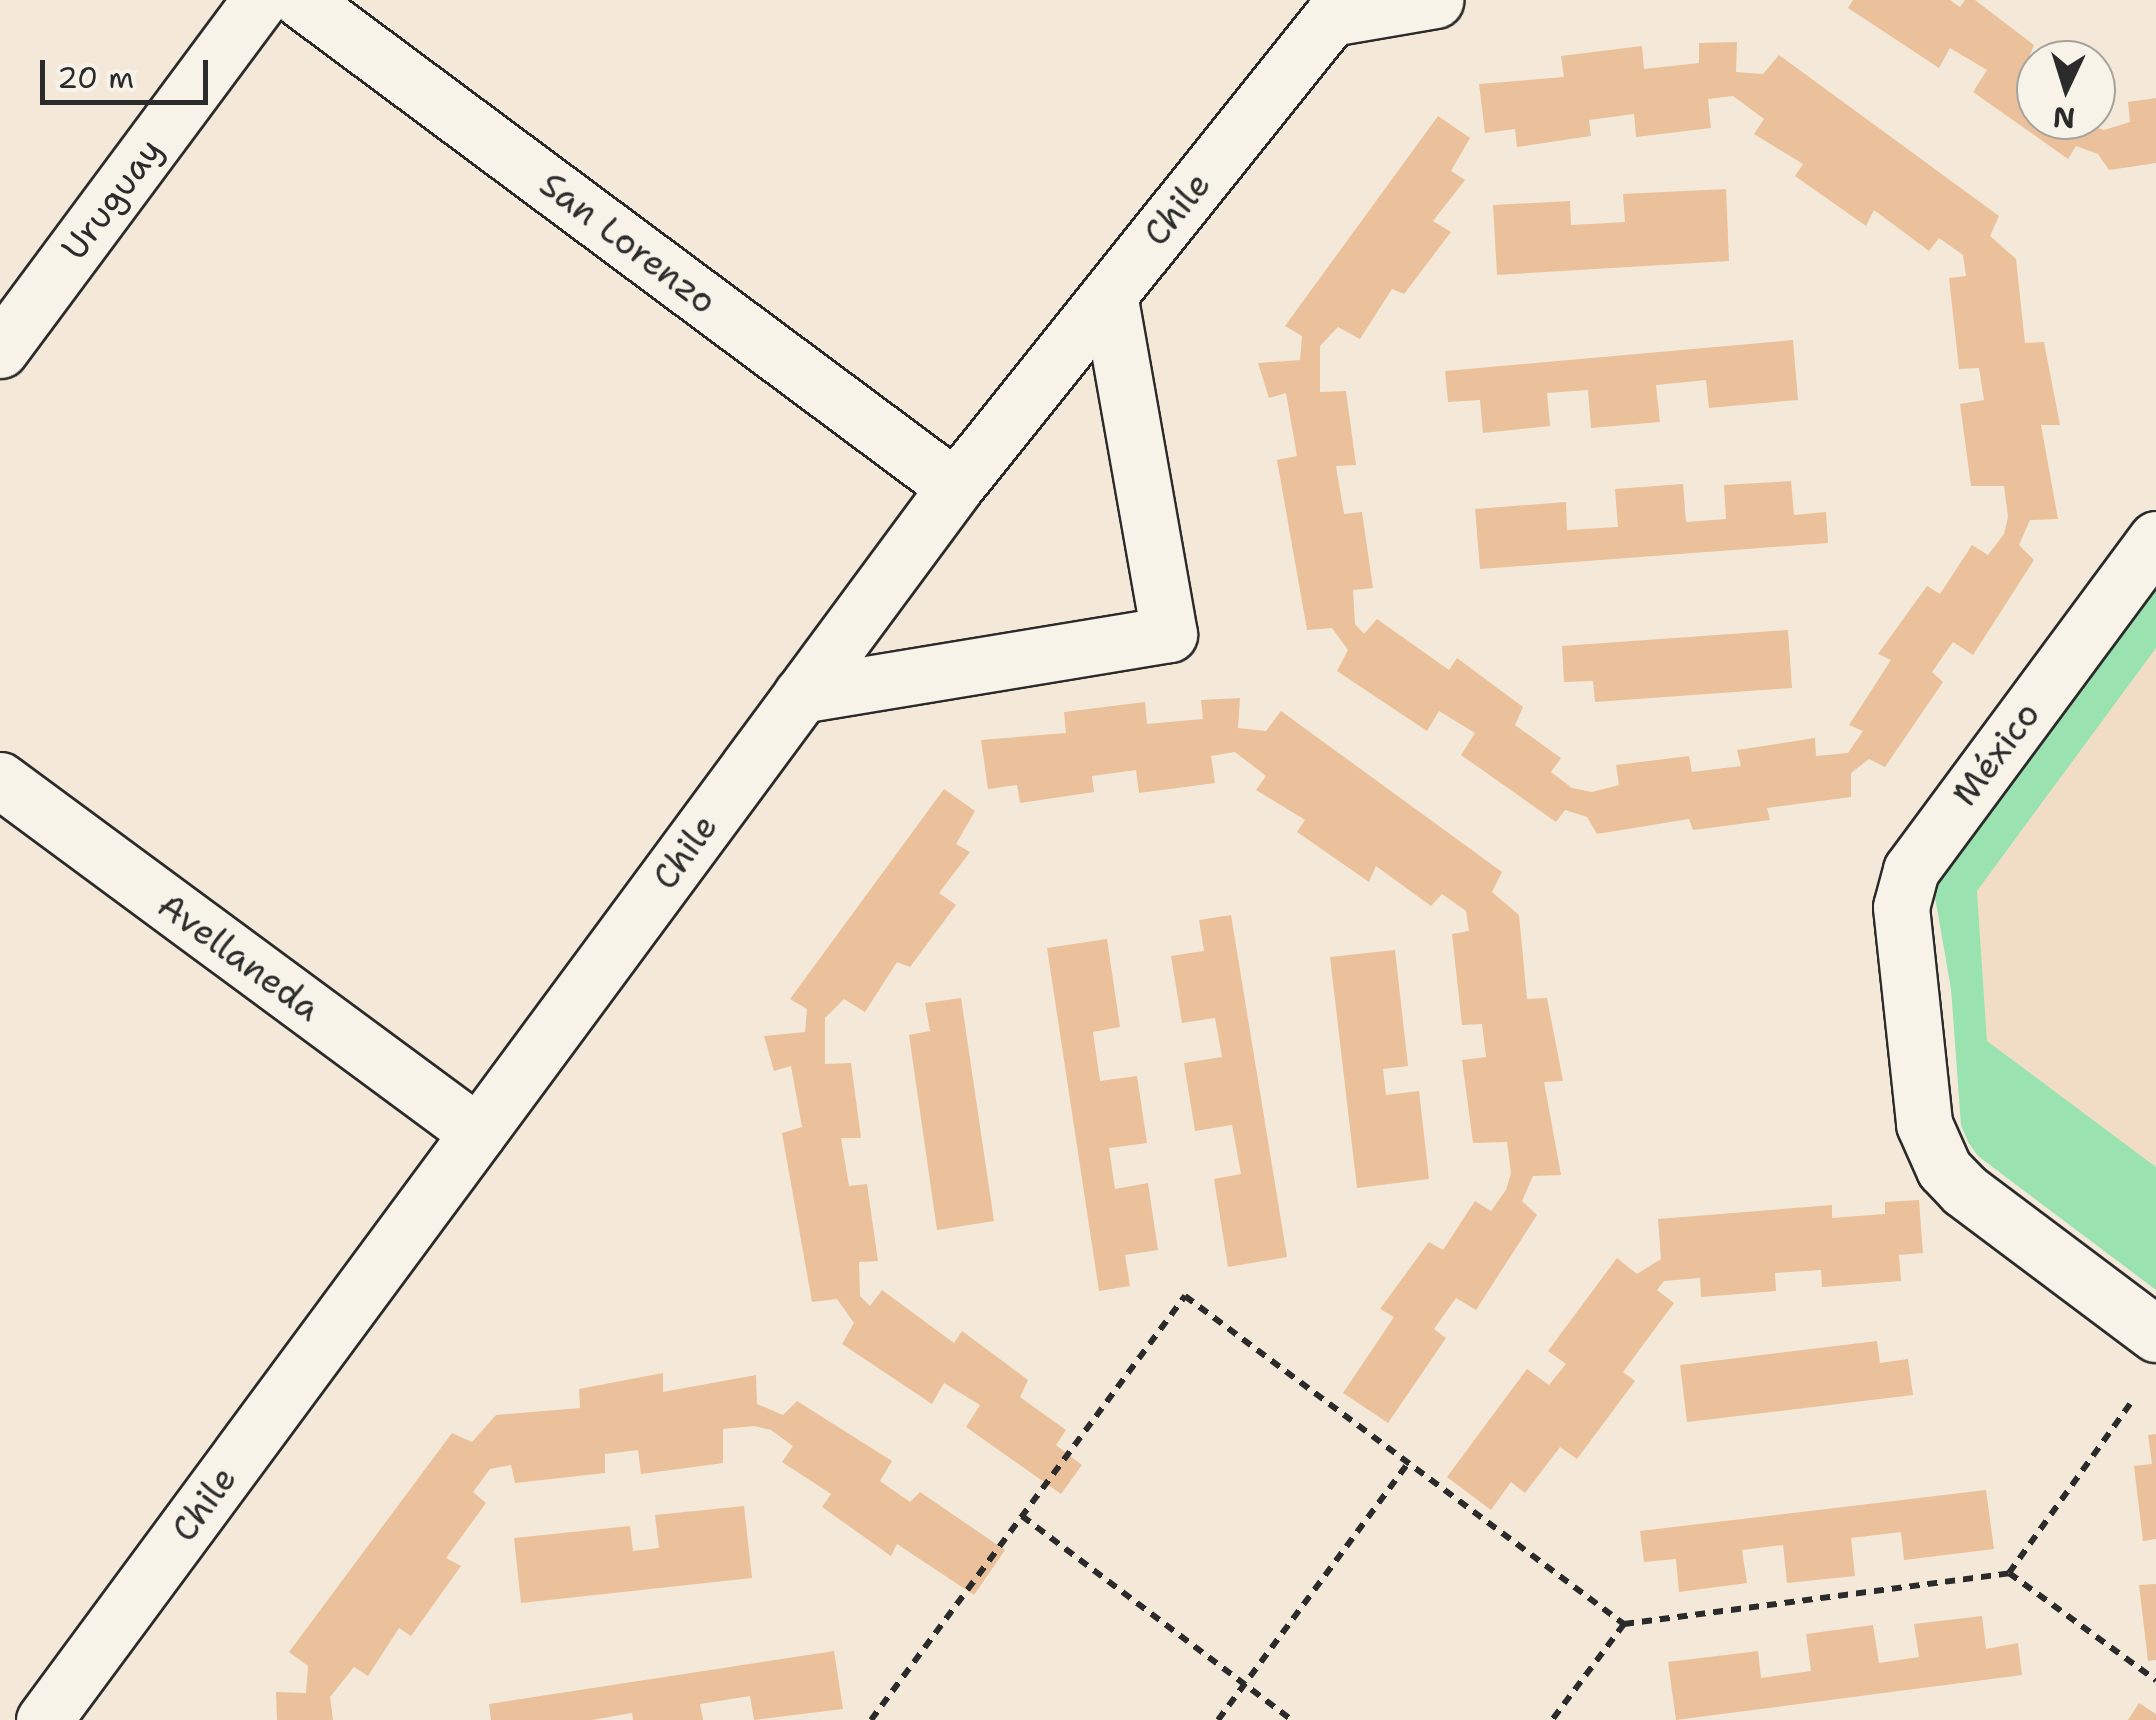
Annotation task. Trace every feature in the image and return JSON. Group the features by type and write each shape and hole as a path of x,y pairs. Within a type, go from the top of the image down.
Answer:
{"street":[{"name":"Uruguay","path":"0,350 260,0"},
{"name":"San Lorenzo","path":"302,0 955,487"},
{"path":"1338,9 1435,0"},
{"name":"Chile","path":"44,1720 955,487 1338,9"},
{"path":"801,696 1169,634 1108,295"},
{"name":"México","path":"2156,539 1911,870 1902,907 1924,1124 1944,1169 1964,1190 2156,1334"},
{"name":"Avellaneda","path":"0,780 478,1133"}],"path":[{"path":"871,1720 1186,1296 1624,1624 2009,1574 2156,1680"},
{"path":"2009,1574 2130,1404"},
{"path":"1218,1720 1408,1463"},
{"path":"1022,1516 1292,1720"},
{"path":"1552,1720 1624,1624"}],"shaded area":[{"path":"2156,648 2156,1167 1987,1041 1977,891"}],"green space":[{"path":"2156,582 2156,648 1977,891 1987,1041 2156,1167 2156,1290 1978,1156 1968,1142 1961,1125 1951,989 1935,882"}],"building":[{"path":"1853,0 1950,0 1960,7 1965,0 1975,0 2027,40 2016,40 2016,122 1973,92 1987,70 1950,48 1939,68 1848,8"},
{"path":"1737,42 1736,72 1763,74 1779,55 1999,216 1990,236 2016,259 2025,343 2044,342 2060,425 2041,425 2058,519 2030,520 2019,545 2034,560 1973,655 1953,642 1932,672 1943,682 1885,767 1869,759 1851,773 1851,797 1767,808 1770,820 1693,830 1689,819 1597,834 1587,817 1565,810 1556,822 1461,755 1475,733 1439,711 1427,731 1337,671 1348,650 1332,628 1307,630 1277,460 1297,456 1286,393 1269,398 1258,363 1300,360 1302,336 1285,326 1438,116 1470,138 1451,171 1465,180 1433,221 1451,232 1404,294 1392,289 1360,339 1338,327 1320,346 1320,392 1346,391 1356,465 1336,466 1344,514 1362,512 1373,588 1353,590 1355,624 1364,634 1377,619 1449,670 1457,658 1523,707 1515,725 1561,758 1551,772 1572,788 1592,792 1619,785 1616,765 1689,756 1692,772 1741,766 1737,750 1815,738 1816,756 1848,753 1863,731 1849,725 1891,660 1878,654 1927,586 1940,594 1972,545 1988,555 2004,534 2008,517 2004,486 1971,486 1960,404 1984,400 1979,368 1959,369 1949,278 1966,276 1963,255 1939,238 1929,251 1874,210 1866,226 1795,176 1803,164 1754,134 1764,119 1733,96 1708,99 1711,128 1636,137 1634,114 1589,120 1591,136 1517,147 1515,129 1485,133 1479,84 1564,77 1561,56 1642,46 1644,69 1699,63 1699,43"},
{"path":"2156,98 2156,163 2109,170 2098,154 2076,146 2068,159 2041,140 2116,140 2116,126 2130,122 2128,102"},
{"path":"1726,189 1729,261 1497,275 1493,205 1570,201 1571,225 1625,222 1623,194"},
{"path":"1793,340 1798,400 1709,408 1706,380 1656,385 1660,422 1591,428 1588,390 1547,393 1550,426 1483,433 1480,400 1448,402 1445,371"},
{"path":"1791,481 1794,515 1826,512 1828,543 1480,569 1475,509 1566,502 1567,530 1618,527 1615,489 1683,484 1686,522 1726,519 1724,485"},
{"path":"1788,630 1792,688 1595,702 1593,681 1564,682 1562,646"},
{"path":"1240,698 1238,728 1266,731 1281,711 1502,872 1492,892 1519,915 1527,999 1547,998 1563,1081 1544,1082 1561,1175 1533,1176 1522,1201 1537,1215 1476,1310 1456,1298 1434,1329 1446,1338 1388,1423 1343,1393 1394,1317 1380,1309 1429,1242 1443,1250 1475,1201 1491,1211 1506,1190 1511,1173 1507,1142 1473,1143 1462,1060 1486,1057 1482,1024 1462,1025 1452,934 1469,931 1466,911 1442,894 1431,906 1376,866 1369,882 1297,832 1305,820 1256,790 1266,776 1235,752 1211,756 1215,783 1139,793 1136,770 1092,776 1094,792 1020,803 1017,785 988,789 981,740 1066,733 1064,712 1145,702 1147,724 1203,719 1201,700"},
{"path":"944,789 975,811 956,844 970,852 939,893 956,905 910,967 897,962 865,1012 844,999 825,1018 825,1064 851,1063 861,1138 841,1138 849,1186 867,1184 878,1261 859,1262 860,1296 870,1306 882,1290 954,1343 962,1331 1028,1380 1020,1397 1066,1430 1056,1445 1082,1465 1061,1494 966,1427 980,1405 944,1383 932,1404 842,1344 854,1323 837,1299 812,1302 782,1133 802,1127 791,1066 774,1071 764,1036 805,1032 807,1009 790,999"},
{"path":"1231,915 1287,1257 1228,1267 1214,1179 1241,1174 1232,1125 1195,1131 1184,1063 1222,1057 1215,1018 1182,1023 1171,956 1204,951 1199,920"},
{"path":"1107,939 1120,1027 1093,1032 1100,1081 1137,1076 1147,1143 1109,1148 1115,1189 1148,1183 1158,1250 1125,1255 1130,1286 1099,1291 1047,948"},
{"path":"1395,950 1408,1066 1383,1069 1386,1095 1419,1091 1429,1179 1357,1188 1330,957"},
{"path":"961,998 994,1221 937,1230 909,1035 930,1031 925,1003"},
{"path":"1919,1200 1923,1253 1899,1255 1901,1281 1822,1287 1821,1270 1775,1273 1776,1291 1701,1297 1700,1278 1664,1281 1657,1290 1674,1303 1623,1372 1635,1381 1577,1459 1560,1447 1525,1493 1511,1482 1491,1510 1447,1477 1527,1369 1549,1385 1566,1364 1548,1351 1617,1258 1637,1274 1661,1259 1658,1219 1832,1205 1832,1218 1885,1214 1885,1202"},
{"path":"1877,1341 1880,1363 1908,1359 1913,1395 1687,1422 1680,1365"},
{"path":"663,1373 663,1392 756,1375 757,1404 783,1415 797,1401 892,1461 880,1481 910,1502 920,1492 1005,1550 974,1595 897,1544 891,1556 822,1507 831,1494 782,1462 793,1446 771,1430 754,1426 723,1429 723,1463 641,1474 638,1450 605,1454 605,1473 515,1483 511,1465 490,1469 473,1492 486,1503 446,1558 461,1566 411,1636 399,1628 368,1676 354,1667 330,1697 333,1720 277,1720 276,1692 306,1693 308,1666 289,1652 452,1433 472,1442 496,1415 580,1408 579,1389"},
{"path":"2156,1434 2156,1539 2143,1541 2134,1466 2152,1464 2148,1435"},
{"path":"1986,1490 1994,1549 1904,1560 1901,1532 1851,1538 1855,1576 1787,1583 1783,1545 1742,1550 1747,1583 1679,1592 1676,1559 1644,1562 1640,1531"},
{"path":"744,1506 752,1578 521,1603 514,1538 630,1526 633,1551 659,1548 655,1515"},
{"path":"2156,1584 2156,1660 2148,1661 2139,1585"},
{"path":"1982,1616 1986,1649 2018,1643 2022,1675 1676,1720 1668,1662 1758,1651 1761,1678 1811,1671 1806,1634 1873,1625 1879,1663 1919,1657 1914,1624"},
{"path":"834,1651 843,1709 754,1720 750,1696 700,1704 703,1720 633,1720 632,1713 592,1720 491,1720 489,1704"},
{"path":"2139,1703 2156,1714 2156,1720 2128,1720"}]}
